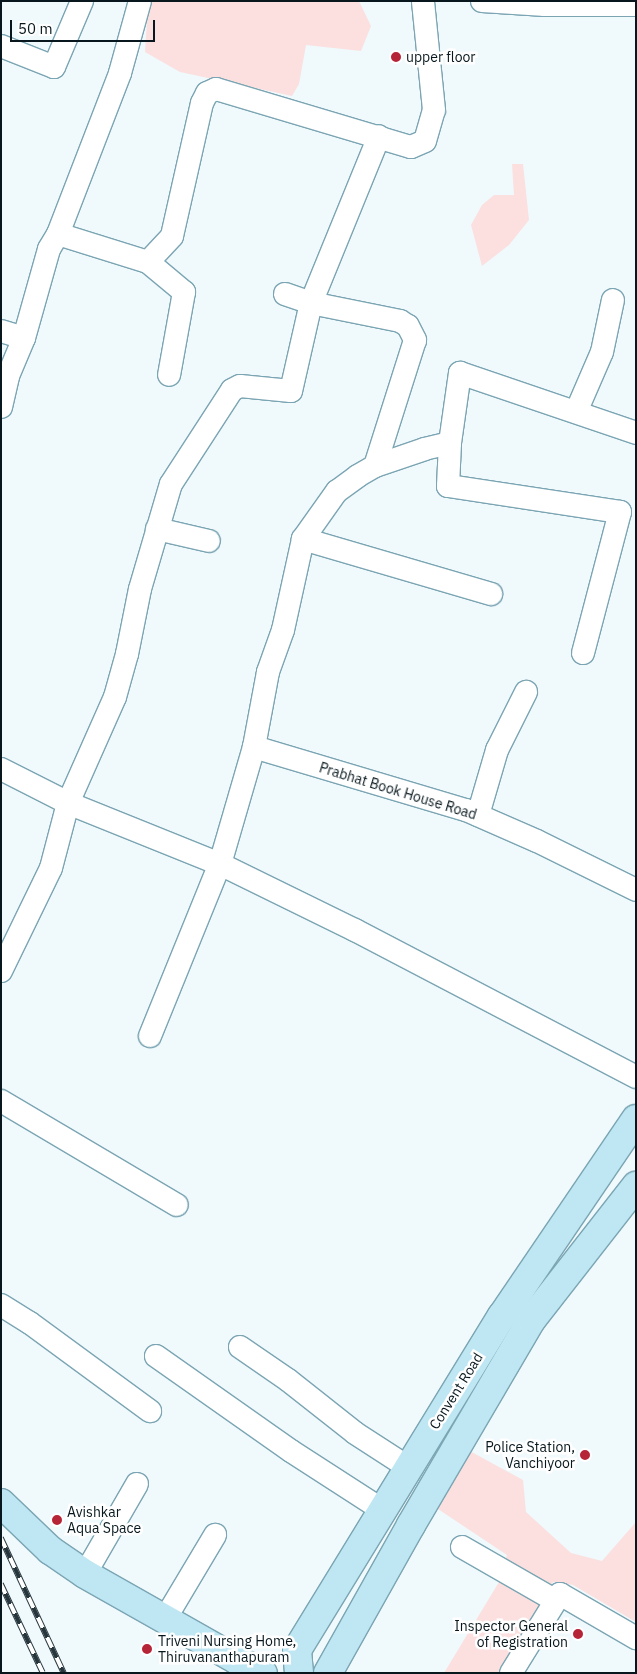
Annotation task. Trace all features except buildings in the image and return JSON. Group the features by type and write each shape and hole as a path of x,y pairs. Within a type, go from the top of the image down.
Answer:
{"main road":[{"name":"Convent Road","path":"299,1673 297,1650 502,1316 636,1119"},
{"path":"328,1673 411,1525 532,1319 636,1186"},
{"path":"1,1503 50,1550 85,1574 263,1673"}],"street":[{"path":"1,46 54,67 82,1"},
{"path":"1,407 8,376 24,338 49,249 58,234 120,73 140,1"},
{"path":"148,262 172,236 202,103 207,93 216,89 411,147 425,141 434,110 423,1"},
{"path":"482,1 545,5 636,5"},
{"path":"1,971 8,942 51,868 68,803 115,697 127,654 140,589 171,484 232,390 240,386 291,391 311,303 379,136"},
{"path":"58,234 148,262 184,292 169,375"},
{"path":"285,294 311,303 400,321 408,326 415,340 375,466"},
{"path":"576,412 602,352 613,300"},
{"path":"1,331 24,338"},
{"path":"583,653 620,512 448,486 450,443 460,373 636,433"},
{"path":"150,1036 220,864 254,747 268,672 283,630 303,539 337,491 375,466 425,449 450,443"},
{"path":"157,529 210,541"},
{"path":"303,539 491,594"},
{"path":"478,815 497,750 526,692"},
{"name":"Prabhat Book House Road","path":"254,747 367,779 478,815 537,841 636,890"},
{"path":"1,769 68,803 220,864 355,930 636,1077"},
{"path":"1,1101 177,1205"},
{"path":"1,1306 30,1323 150,1411"},
{"path":"240,1347 288,1380 355,1433 409,1468"},
{"path":"156,1356 291,1451 384,1511"},
{"path":"85,1574 137,1484"},
{"path":"165,1619 215,1535"},
{"path":"462,1547 556,1601"},
{"path":"511,1673 560,1594 636,1638"}],"shaded area":[{"path":"151,1 359,1 371,26 361,51 306,45 299,84 292,96 180,72 145,52 148,5"},
{"path":"512,164 523,164 529,220 509,245 482,266 471,225 482,205 494,195 514,195"},
{"path":"468,1450 523,1480 526,1512 571,1553 602,1561 636,1522 636,1622 573,1585 553,1582 500,1673 444,1673 499,1582 507,1555 438,1509 450,1474"}],"railway":[{"path":"1,1538 64,1673"},
{"path":"1,1584 43,1673"}],"place":[{"name":"upper floor","path":"396,57"},
{"name":"Police Station, Vanchiyoor","path":"585,1455"},
{"name":"Avishkar Aqua Space","path":"57,1520"},
{"name":"Inspector General of Registration","path":"578,1634"},
{"name":"Triveni Nursing Home, Thiruvananthapuram","path":"147,1649"}]}
